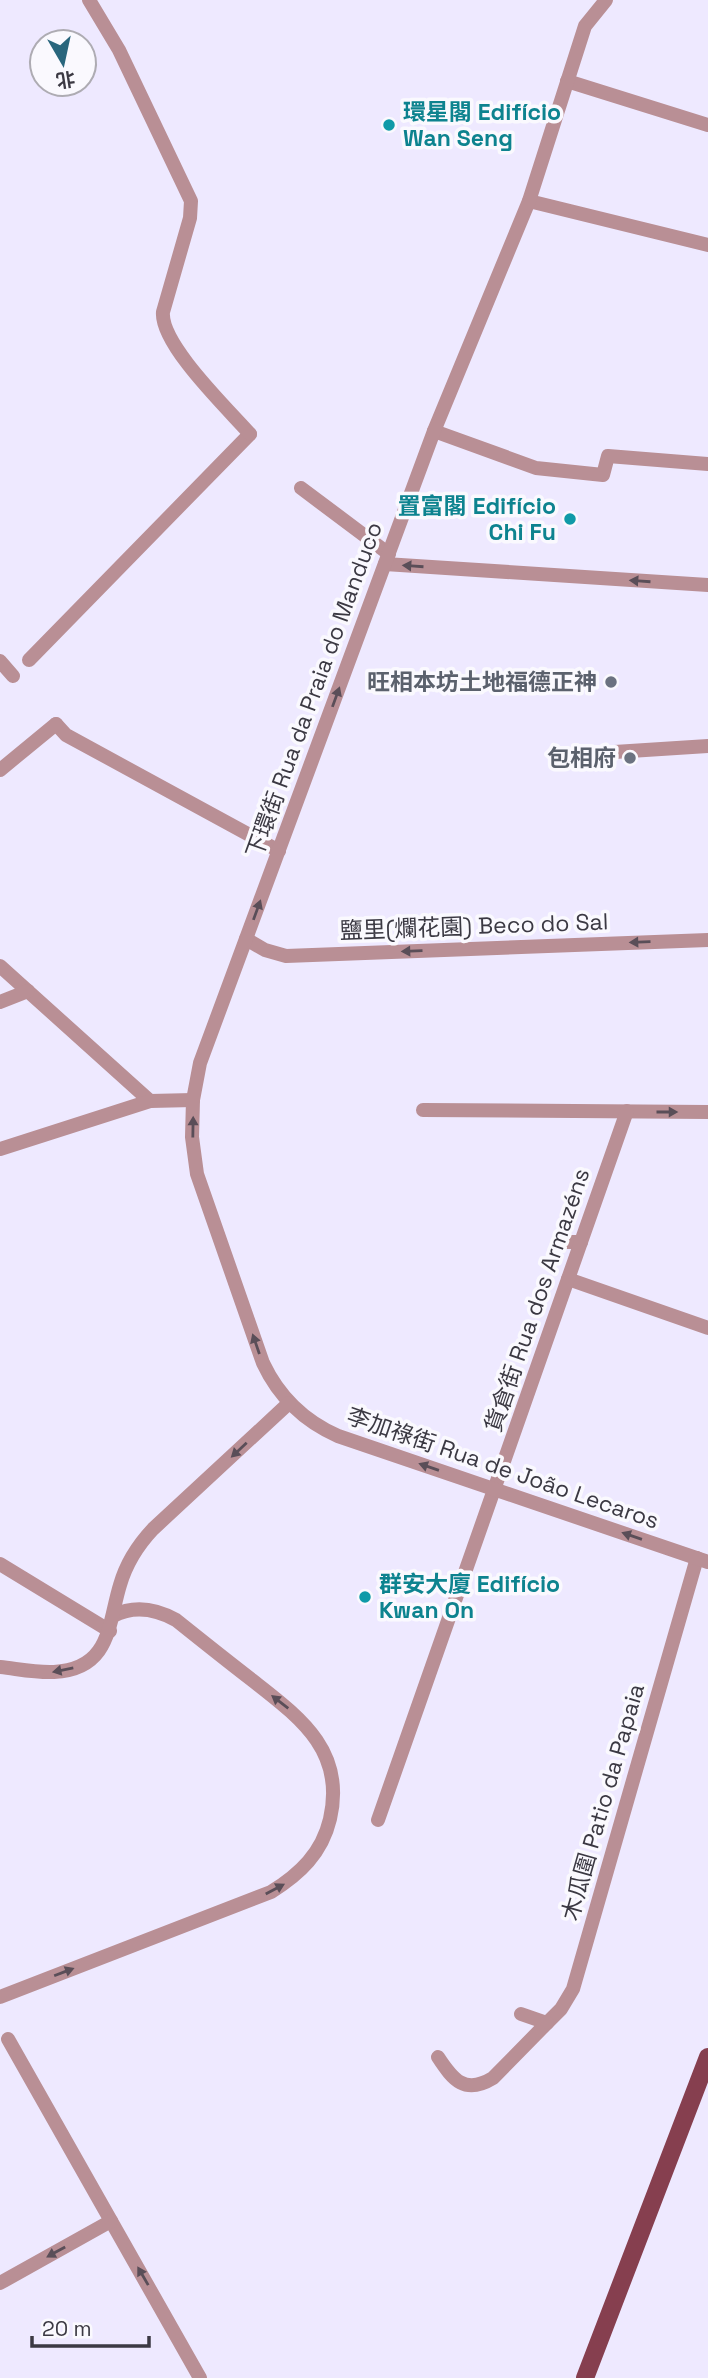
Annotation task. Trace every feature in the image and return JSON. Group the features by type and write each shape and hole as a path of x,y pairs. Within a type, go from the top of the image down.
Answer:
{"main road":[{"path":"585,2378 708,2057"}],"street":[{"path":"29,660 250,434 190,365 164,327 163,312 190,218 191,201 119,50 89,0"},
{"name":"下環街 Rua da Praia do Manduco","path":"289,1403 262,1363 197,1174 192,1137 193,1100 200,1063 434,431 529,201 585,26 606,0"},
{"path":"567,81 708,125"},
{"path":"529,201 708,245"},
{"path":"434,431 536,468 603,475 608,456 708,464"},
{"path":"301,488 387,559 708,585"},
{"path":"0,661 13,676"},
{"path":"0,770 56,724 66,735 279,851"},
{"path":"598,753 708,746"},
{"name":"鹽里(爛花園) Beco do Sal","path":"247,939 265,950 286,956 708,940"},
{"path":"0,966 150,1101"},
{"path":"0,1002 28,991"},
{"path":"0,1149 150,1101 193,1100"},
{"path":"423,1110 708,1112"},
{"name":"貨倉街 Rua dos Armazéns","path":"378,1820 627,1111"},
{"path":"565,1242 581,1242"},
{"path":"568,1279 708,1328"},
{"path":"0,1667 53,1672 82,1664 97,1652 110,1631 124,1574 146,1537 289,1403"},
{"name":"李加祿街 Rua de João Lecaros","path":"289,1403 310,1421 338,1436 702,1560"},
{"name":"木瓜圍 Patio da Papaia","path":"438,2057 458,2082 468,2085 484,2084 561,2009 573,1989 702,1560"},
{"path":"0,1564 110,1631"},
{"path":"0,1997 271,1892 312,1860 328,1829 333,1794 332,1777 321,1745 300,1718 176,1620 148,1609 113,1616"},
{"path":"521,2014 547,2023"},
{"path":"8,2039 200,2378"},
{"path":"0,2283 111,2221"}],"place":[{"name":"環星閣 Edifício Wan Seng","path":"389,125"},
{"name":"置富閣 Edifício Chi Fu","path":"570,519"},
{"name":"旺相本坊土地福德正神","path":"611,682"},
{"name":"包相府","path":"630,758"},
{"name":"群安大廈 Edifício Kwan On","path":"365,1597"}]}
